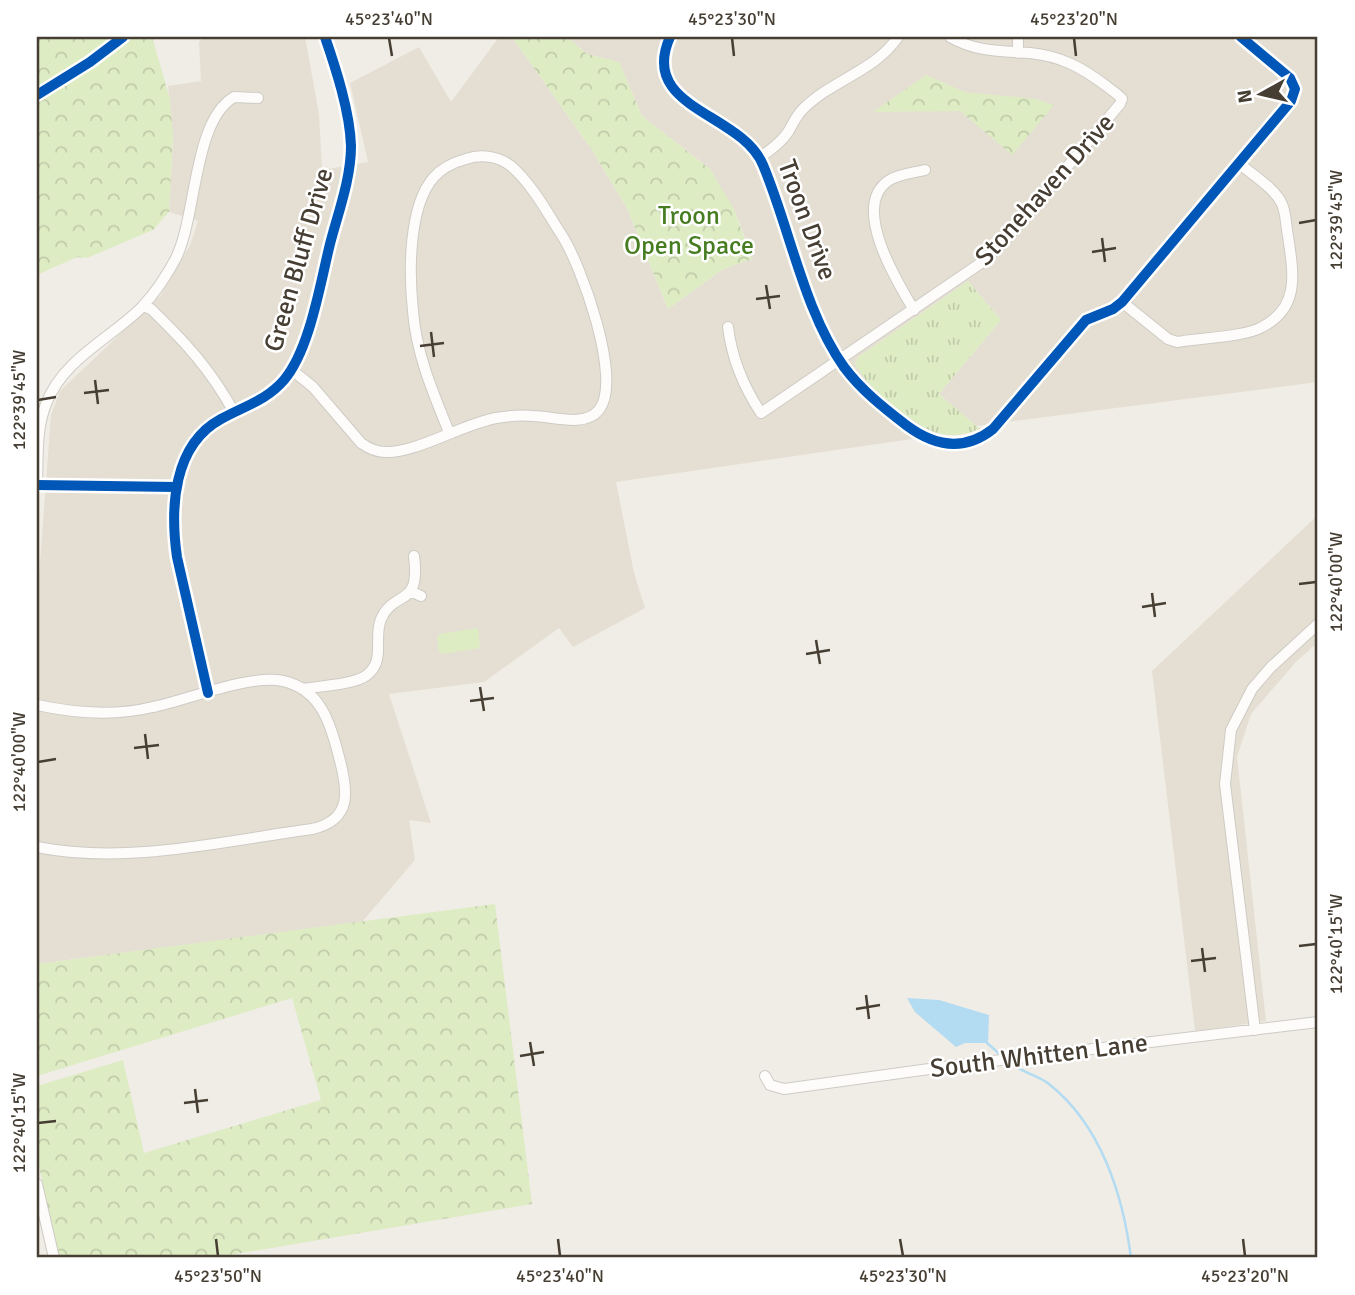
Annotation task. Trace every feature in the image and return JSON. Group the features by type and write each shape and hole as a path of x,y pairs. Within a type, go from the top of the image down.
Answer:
{"street":[{"path":"37,95 90,62 123,37"},
{"name":"Green Bluff Drive","path":"208,693 177,557 174,536 176,487 188,455 201,433 215,422 265,398 292,370 305,339 344,191 350,157 348,121 325,37"},
{"name":"Troon Drive","path":"670,37 665,63 672,89 684,101 736,132 760,157 822,329 840,360 866,393 910,428 930,440 958,444 980,438 995,426 1086,320 1113,309 1122,302"},
{"path":"760,157 778,145 799,113 811,101 876,60 898,37"},
{"name":"Stonehaven Drive","path":"728,327 732,355 761,413 981,264 1004,242 1122,99 1077,65 1053,57 985,51 969,47 950,37"},
{"path":"1018,37 1018,53"},
{"path":"1239,163 1277,197 1283,208 1293,268 1293,285 1288,303 1265,326 1256,330 1177,342 1168,339 1122,302 1239,163 1289,105 1295,89 1290,78 1242,37"},
{"path":"176,487 37,484 39,428 51,393 69,368 143,306 166,275 185,236 202,156 219,108 234,97 258,98"},
{"path":"292,370 303,377 349,432 369,448 386,452 395,452 498,418 534,416 566,420 587,418 595,414 601,407 607,386 596,321 569,246 512,167 496,158 484,156 463,159 434,177 421,202 414,235 411,274 416,334 429,382 449,432"},
{"path":"915,310 896,282 874,223 873,207 877,192 890,179 925,170"},
{"path":"143,306 151,309 193,351 221,388 234,412"},
{"path":"302,689 356,680 368,674 377,662 381,620 388,609 410,591 415,578 414,555"},
{"path":"410,591 421,596"},
{"path":"1255,1031 1226,784 1231,730 1252,689 1270,667 1318,624"},
{"path":"37,705 98,712 128,712 265,680 285,682 302,689 318,703 329,721 345,778 344,806 331,823 312,828 136,853 91,854 37,847"},
{"name":"South Whitten Lane","path":"765,1076 770,1085 784,1089 951,1066 1318,1023"},
{"path":"37,1184 54,1258"}],"shaded area":[{"path":"204,37 305,37 319,114 322,170 368,162 350,83 419,47 451,102 499,37 512,37 592,150 627,208 668,309 723,269 752,259 739,221 710,169 642,116 619,62 587,54 567,37 1318,37 1318,382 976,426 939,394 1001,320 968,281 858,357 855,363 865,378 888,399 917,422 939,433 616,482 634,573 645,608 573,647 559,628 484,682 389,694 431,823 409,820 415,860 362,922 37,964 37,603 51,415 60,391 161,295 190,245 198,221 169,212 173,138 168,86 201,81 199,42"},
{"path":"1318,515 1318,642 1296,662 1251,714 1237,757 1266,1021 1195,1031 1152,671"}],"green space":[{"path":"37,37 152,37 170,99 173,138 169,212 153,230 87,258 77,257 37,275"},
{"name":"Troon Open Space","path":"512,37 567,37 587,54 619,62 642,116 710,169 734,209 752,259 723,269 668,309 627,208 592,150"},
{"path":"926,75 965,92 1035,99 1054,105 1012,155 960,111 873,112"},
{"path":"968,281 1001,320 939,394 980,429 959,435 937,433 891,404 868,382 855,363 858,357"},
{"path":"478,628 480,648 443,654 439,651 437,637 440,634"},
{"path":"495,904 532,1204 212,1258 58,1258 37,1156 37,1086 123,1060 144,1153 321,1100 292,998 37,1076 37,964"}],"water":[{"path":"907,998 939,1000 989,1015 988,1043 965,1043 956,1047 915,1012"}],"waterway":[{"path":"987,1043 1003,1057"},
{"path":"1011,1063 1049,1084 1083,1120 1096,1140 1115,1186 1131,1258"}],"cycle path":[{"path":"37,95 90,62 123,37"},
{"path":"208,693 177,557 174,518 178,479 184,461 205,430 262,398 284,380 293,367 307,334 344,196 351,146 345,105 325,37"},
{"path":"670,37 664,61 668,80 680,95 696,108 735,133 751,147 763,165 818,321 844,367 865,391 906,425 927,438 949,444 971,441 993,429 1086,320 1113,309 1122,302 1291,101 1295,89 1290,78 1241,37"},
{"path":"37,485 176,487"}]}
